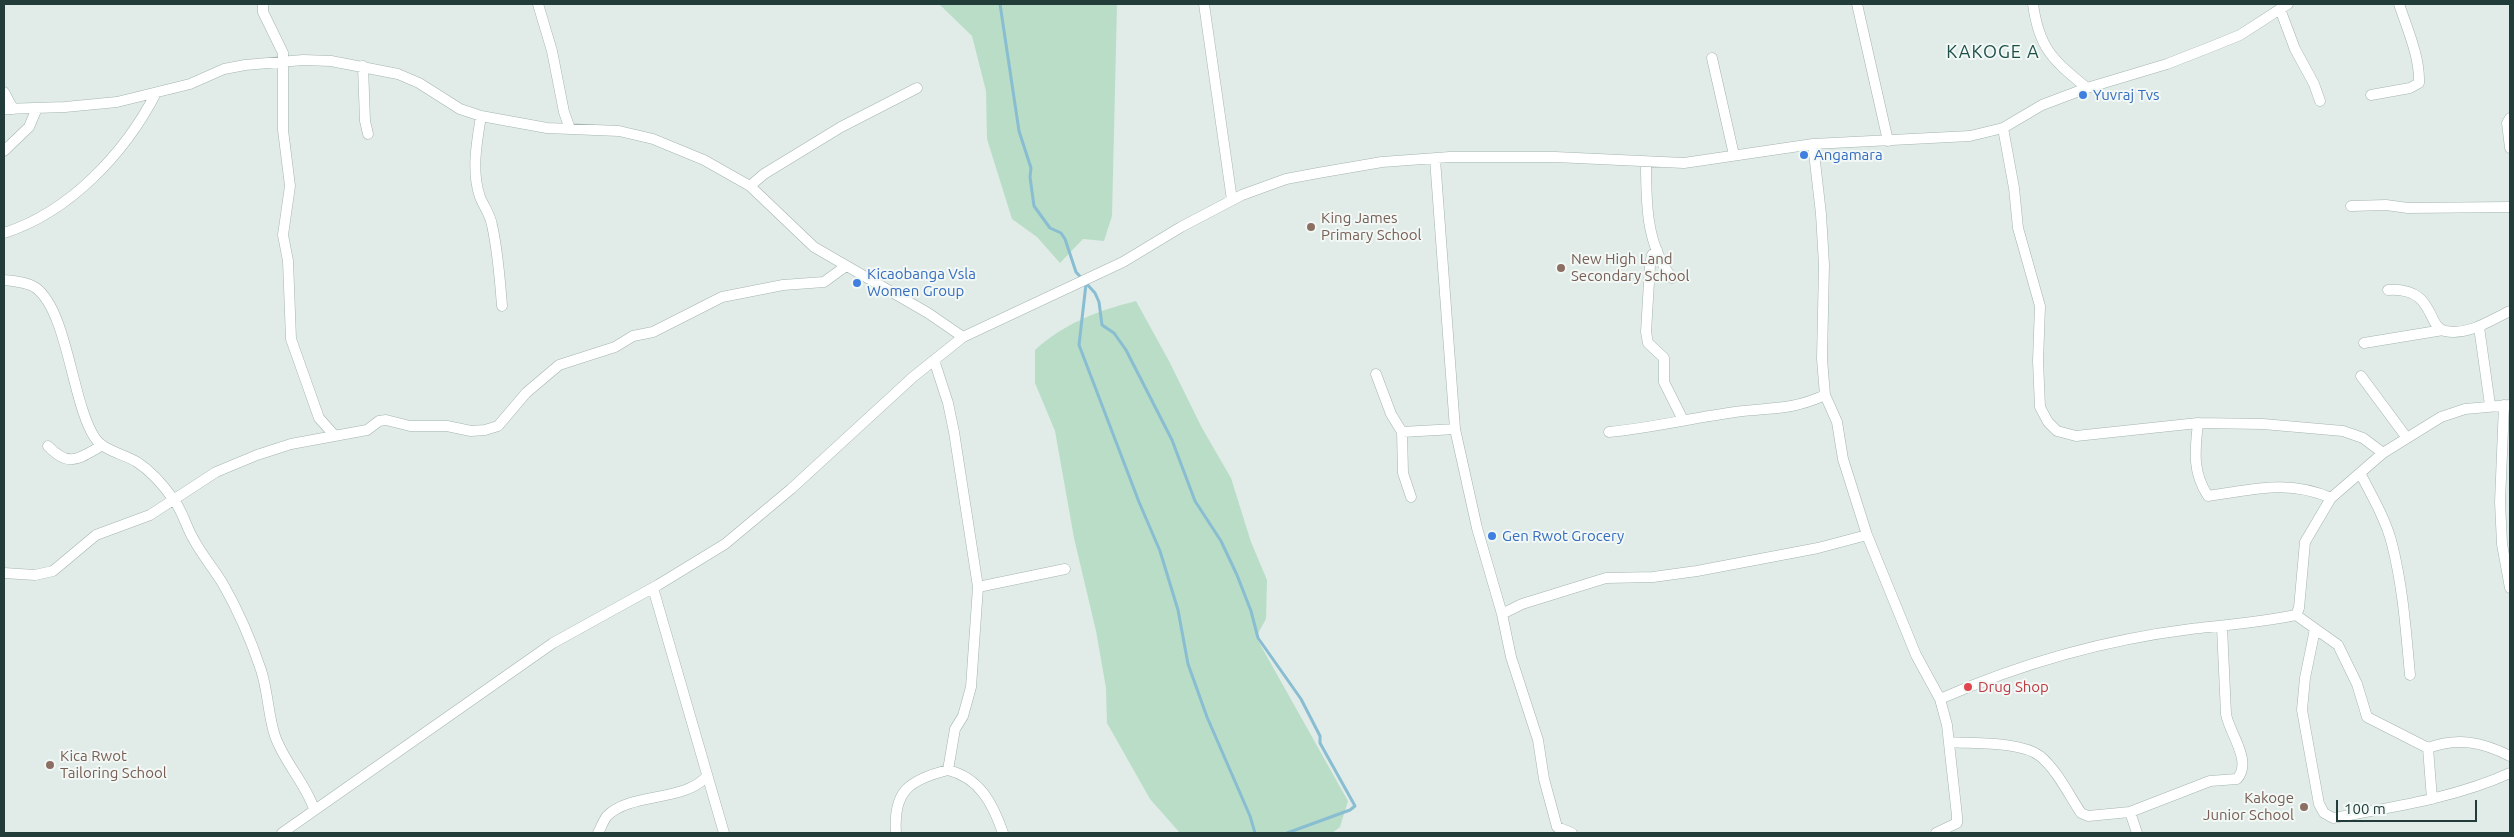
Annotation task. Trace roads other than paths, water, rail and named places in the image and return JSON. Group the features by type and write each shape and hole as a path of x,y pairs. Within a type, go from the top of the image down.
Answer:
{"street":[{"path":"264,4 263,12 283,53 284,130 290,186 283,236 288,260 291,339 320,418 335,436"},
{"path":"538,4 552,51 564,112 570,130"},
{"path":"1204,4 1232,200"},
{"path":"1857,4 1888,141"},
{"path":"2033,4 2036,26 2042,42 2052,57 2087,88"},
{"path":"2371,95 2410,88 2419,83 2414,50 2399,4"},
{"path":"286,832 314,809 553,643 699,562 725,544 791,489 934,360 963,337 1123,262 1232,200 1286,179 1382,162 1518,156 1684,163 1813,144 1954,138 2002,128 2042,105 2087,88 2166,64 2213,46 2240,35 2284,6 2295,49 2314,84 2320,101"},
{"path":"1712,58 1734,155"},
{"path":"4,92 8,109 84,106 156,93 190,84 224,69 283,62 331,61 398,74 419,83 460,109 481,116 508,122 570,130 619,131 653,139 704,160 750,186 814,247 928,313 963,337"},
{"path":"363,66 365,121 368,134"},
{"path":"750,186 764,174 841,127 917,88"},
{"path":"4,233 28,224 44,214 101,168 135,130 156,93"},
{"path":"4,151 29,127 37,108"},
{"path":"481,116 476,163 477,181 481,197 489,212 492,226 502,306"},
{"path":"2510,118 2507,123 2510,148"},
{"path":"2002,128 2014,188 2018,228 2040,306 2038,391 2040,407 2048,422 2057,431 2076,436 2198,423 2263,424 2343,431 2363,438 2383,453"},
{"path":"1813,144 1821,214 1824,265 1822,359 1825,395 1837,422 1843,459 1867,535 1916,655 1940,699 1949,742 1958,816 1956,823 1936,833"},
{"path":"1435,159 1455,429 1477,528 1502,614 1511,657 1538,740 1544,779 1554,821 1557,828 1572,833"},
{"path":"1646,162 1650,237 1665,269 1672,278"},
{"path":"2351,206 2386,205 2408,208 2510,207"},
{"path":"1657,250 1652,255 1650,265 1646,332 1648,343 1664,358 1664,382 1683,420"},
{"path":"4,573 35,575 53,571 96,535 134,523 216,472 248,458 291,444 367,430 379,421 386,420 410,426 447,426 471,431 485,430 498,426 526,393 559,365 615,347 633,336 653,332 722,297 783,285 824,282 846,266"},
{"path":"4,280 30,285 37,289 49,306 60,332 90,430 101,446 139,463 162,484 182,511 186,527 224,586 246,628 262,673 266,702 275,737 297,780 311,799 314,809"},
{"path":"2388,290 2413,292 2424,302 2443,330"},
{"path":"2364,342 2443,330 2454,332 2479,327 2510,311"},
{"path":"2479,327 2490,405"},
{"path":"934,360 948,403 954,432 978,587 971,687 963,716 955,729 948,770"},
{"path":"1376,374 1391,414 1402,432 1403,473 1411,497"},
{"path":"2360,376 2407,438"},
{"path":"1609,432 1648,428 1683,420 1737,412 1788,408 1803,405 1825,395"},
{"path":"2296,615 2299,608 2305,542 2331,498 2383,453 2407,438 2450,413 2490,405 2507,405 2500,502 2502,544 2510,588"},
{"path":"2198,423 2194,454 2196,469 2201,486 2208,496 2272,486 2316,492 2331,498"},
{"path":"1402,432 1455,429"},
{"path":"48,446 61,459 67,460 81,458 101,446"},
{"path":"2360,474 2375,502 2392,543 2404,610 2410,675"},
{"path":"1502,614 1522,604 1606,578 1653,577 1697,571 1818,548 1867,535"},
{"path":"978,587 1065,569"},
{"path":"653,588 724,833"},
{"path":"1940,699 1997,674 2054,655 2192,629 2222,627 2296,615 2338,645 2354,678 2367,717 2428,748 2446,742 2466,740 2492,747 2510,756"},
{"path":"1949,742 2016,747 2032,751 2050,767 2081,813 2096,817 2130,812 2210,781 2236,779 2241,774 2240,748 2228,726 2226,714 2222,627"},
{"path":"2315,629 2305,678 2302,710 2319,804 2324,813 2333,818 2432,799 2487,784 2510,773"},
{"path":"2428,748 2432,799"},
{"path":"896,833 899,797 907,788 932,775 948,770 962,774 981,789 997,816 1003,833"},
{"path":"598,833 608,816 627,805 693,786 707,776"},
{"path":"2130,812 2137,833"}],"waterway":[{"path":"1000,4 1019,131 1031,168 1030,177 1034,206 1050,228 1061,233 1065,239 1076,272 1095,293 1099,302 1102,325 1114,333 1126,350 1172,440 1195,501 1221,541 1237,575 1251,611 1258,638 1301,699 1320,736 1320,743 1355,806 1350,810 1287,833"},
{"path":"1086,284 1079,345 1139,502 1160,551 1178,610 1188,664 1207,717 1250,816 1255,833"}],"place":[{"name":"Yuvraj Tvs","path":"2083,95"},
{"name":"Angamara","path":"1804,155"},
{"name":"King James Primary School","path":"1311,227"},
{"name":"New High Land Secondary School","path":"1561,268"},
{"name":"Kicaobanga Vsla Women Group","path":"857,283"},
{"name":"Gen Rwot Grocery","path":"1492,536"},
{"name":"Drug Shop","path":"1968,687"},
{"name":"Kica Rwot Tailoring School","path":"50,765"},
{"name":"Kakoge Junior School","path":"2304,807"}],"district":[{"name":"KAKOGE A","path":"1993,52"}]}
